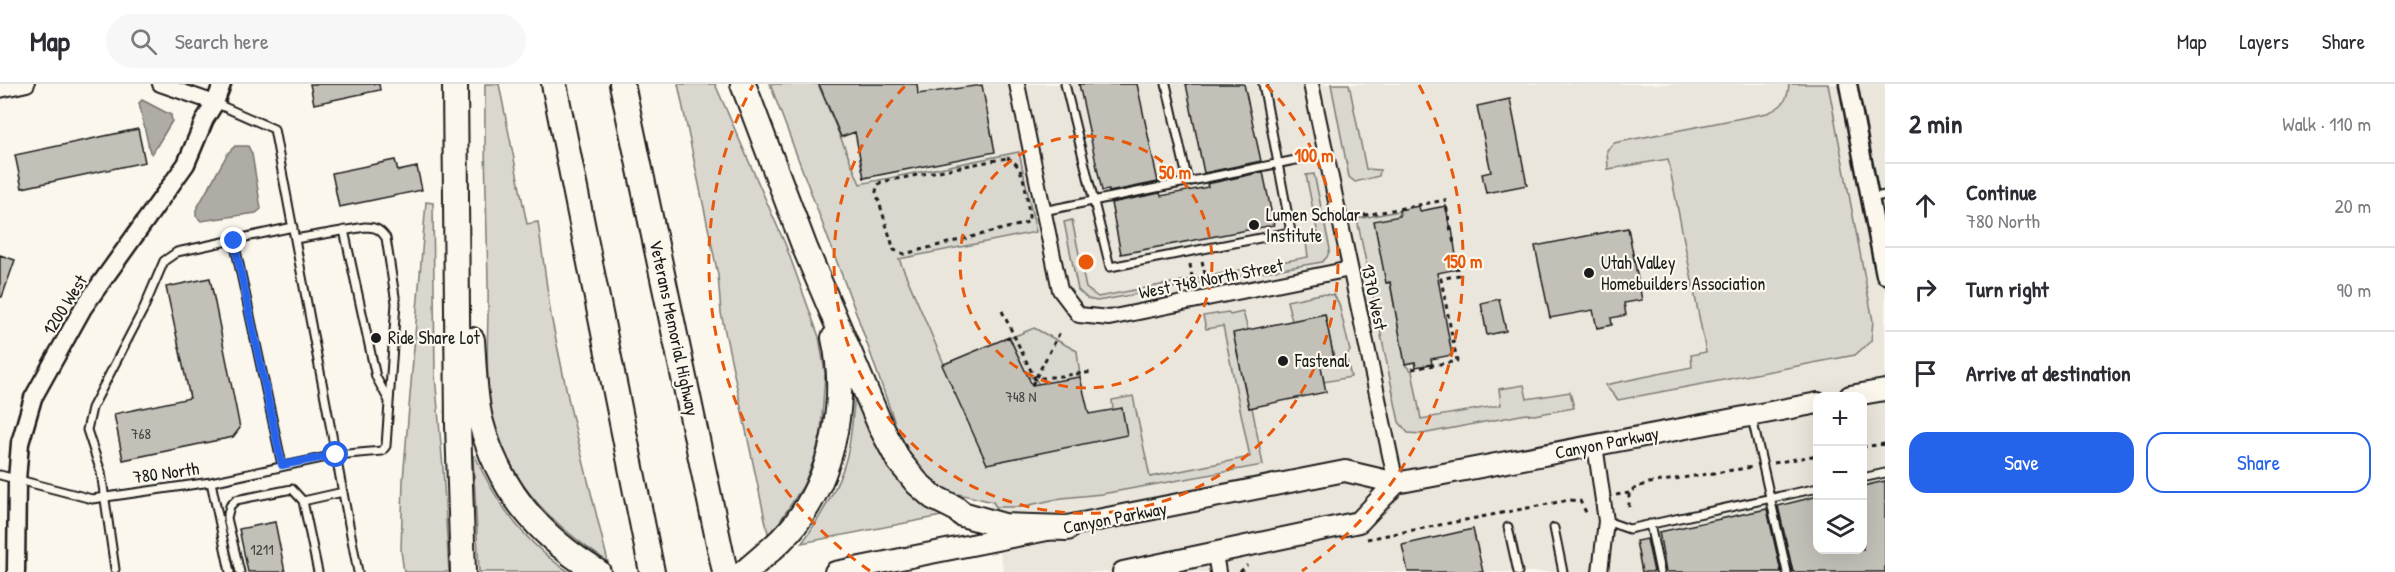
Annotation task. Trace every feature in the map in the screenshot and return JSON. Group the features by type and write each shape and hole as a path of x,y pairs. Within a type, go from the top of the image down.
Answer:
{"highway":[{"path":"455,84 458,425 463,572"},
{"path":"554,84 652,572"},
{"name":"Veterans Memorial Highway","path":"622,84 725,572"},
{"path":"743,84 805,248 881,427 899,461 917,483 933,497 962,514 1004,526 1067,528"},
{"path":"457,198 479,417 498,470 526,514 570,555 598,572"},
{"path":"745,572 801,517 819,483 834,435 838,405 835,340 805,248"}],"main road":[{"path":"1867,393 1885,390"},
{"name":"Canyon Parkway","path":"835,572 1067,528 1345,471 1395,483 1813,404"},
{"path":"1123,572 1216,563 1359,522 1395,483"}],"street":[{"path":"0,90 27,84"},
{"path":"160,84 216,103"},
{"name":"1200 West","path":"16,572 17,480 20,443 33,398 83,308 186,164 205,119 216,103 222,84"},
{"path":"1017,84 1044,211"},
{"name":"1370 West","path":"1311,84 1395,483"},
{"path":"1848,84 1877,197 1885,275"},
{"name":"West 748 North Street","path":"1044,211 1060,290 1079,315 1109,318 1350,268"},
{"path":"1595,445 1606,521 1600,572"}],"lane":[{"path":"1065,84 1110,267 1291,232 1263,84"},
{"path":"1166,84 1188,182"},
{"path":"216,103 274,129 358,572"},
{"path":"1044,211 1325,154"},
{"path":"116,569 101,472 87,430 92,408 143,310 164,261 177,252 293,227"},
{"path":"295,239 375,227 386,238 396,303 390,403"},
{"path":"344,230 376,377 390,403"},
{"path":"234,241 282,465"},
{"name":"780 North","path":"0,475 92,499 211,482 336,455 382,451 386,447 390,403"},
{"path":"1751,416 1787,572"},
{"path":"1867,477 1885,473"},
{"path":"211,482 230,572"},
{"path":"240,572 227,518 230,506 236,500 292,489 303,501 318,572"},
{"path":"1606,521 1629,529 1813,489"},
{"path":"303,501 343,492"},
{"path":"1650,524 1660,572"},
{"path":"1508,527 1518,572"},
{"path":"1554,528 1563,572"}],"path":[{"path":"1007,158 1020,167 1029,214 1029,221 1023,224 904,254 897,253 894,250 876,192 877,186 881,182 1007,158"},
{"path":"1355,217 1445,200 1451,230"},
{"path":"1453,238 1454,245"},
{"path":"1412,369 1457,361 1441,279 1460,275 1456,254"},
{"path":"1002,311 1035,379"},
{"path":"1032,385 1060,332"},
{"path":"1035,379 1093,372"},
{"path":"1867,446 1885,444"},
{"path":"1629,507 1629,493 1649,483 1813,456"},
{"path":"1360,540 1569,500 1580,501 1588,516"},
{"path":"1240,572 1256,560"}],"shaded area":[{"path":"485,84 499,84 527,224 538,222 551,316 570,407 608,562 564,529 528,492 502,447 494,422 487,367"},
{"path":"678,84 715,84 786,246 819,337 825,373 821,433 803,486 769,538 721,313 718,275"},
{"path":"770,84 818,84 860,184 1019,152 1036,232 899,259 987,464 1122,408 1113,410 1112,400 1133,396 1150,477 1250,457 1223,326 1206,329 1203,316 1243,312 1248,330 1249,408 1252,407 1263,465 1020,507 996,507 993,502 959,494 957,497 946,491 921,469 908,451 897,429"},
{"path":"812,84 1885,84 1885,572 1004,572 984,480"},
{"path":"1331,84 1349,84 1366,169 1380,170 1379,176 1355,182 1349,177"},
{"path":"1789,84 1828,84 1873,321 1871,341 1855,355 1618,400 1605,385 1692,367 1691,355 1706,352 1668,159 1608,169 1607,150 1614,143 1767,113 1783,103"},
{"path":"142,100 171,115 172,121 152,154 139,103"},
{"path":"235,146 248,146 252,154 261,209 256,213 201,221 196,216 196,210 228,153"},
{"path":"1314,174 1330,249 1322,262 1097,301 1088,299 1078,290 1064,222 1072,220 1086,288 1098,297 1308,257 1306,242 1319,239 1306,175"},
{"path":"426,202 433,203 435,375 449,572 404,572 401,551 403,480"},
{"path":"1399,211 1400,218 1375,223 1387,283 1390,283 1406,366 1412,371 1421,419 1501,405 1499,389 1524,385 1527,399 1570,392 1574,408 1534,415 1526,414 1422,434 1408,433 1399,422 1357,219"},
{"path":"1320,294 1334,295 1339,304 1350,351 1346,356 1351,377 1324,382 1320,362 1334,359 1325,315 1292,321 1287,301"},
{"path":"1034,328 1077,351 1080,377 1039,384 1035,379 1027,376 1010,338"},
{"path":"855,394 952,514 802,543 824,509 842,472 849,446"},
{"path":"473,456 513,521 539,549 569,572 479,572"}],"building":[{"path":"310,84 379,84 380,90 314,104"},
{"path":"819,84 917,84 918,94 982,85 995,152 864,178 855,132 841,137"},
{"path":"1079,84 1137,84 1158,182 1109,192 1109,190 1102,191"},
{"path":"1186,84 1244,84 1261,161 1204,173"},
{"path":"1510,99 1527,185 1486,193 1482,174 1491,172 1477,106"},
{"path":"138,129 145,162 22,188 15,155"},
{"path":"395,160 398,171 417,167 422,190 339,207 332,173"},
{"path":"1263,172 1274,225 1121,254 1111,203 1160,193 1161,196 1208,187 1207,184"},
{"path":"1419,206 1420,211 1446,206 1458,269 1437,273 1452,355 1431,359 1432,364 1416,367 1415,362 1405,364 1390,282 1386,283 1374,221 1400,216 1399,210"},
{"name":"Utah Valley Homebuilders Association","path":"1628,228 1642,300 1624,303 1626,315 1611,318 1612,325 1597,328 1593,310 1550,318 1535,246"},
{"path":"0,255 15,260 2,297 0,297"},
{"path":"210,278 240,428 233,437 123,460 114,414 190,398 166,287"},
{"path":"1499,299 1506,331 1487,335 1481,303"},
{"name":"Fastenal","path":"1325,314 1334,359 1320,362 1326,392 1249,408 1233,333"},
{"path":"1009,337 1032,385 1080,377 1089,414 1122,408 1127,435 987,464 942,365"},
{"path":"1885,481 1885,572 1793,572 1778,506 1813,497 1813,554 1867,554 1867,485"},
{"path":"1767,509 1781,572 1666,572 1659,532"},
{"path":"275,522 285,572 248,572 239,529"},
{"path":"1473,529 1483,572 1408,572 1402,545"},
{"path":"1647,539 1654,572 1642,572 1636,541"}],"place":[{"name":"Lumen Scholar Institute","path":"1254,225"},
{"name":"Utah Valley Homebuilders Association","path":"1589,273"},
{"name":"Ride Share Lot","path":"376,338"},
{"name":"Fastenal","path":"1283,361"}],"route":[{"path":"234,241 282,465 336,455"}]}
